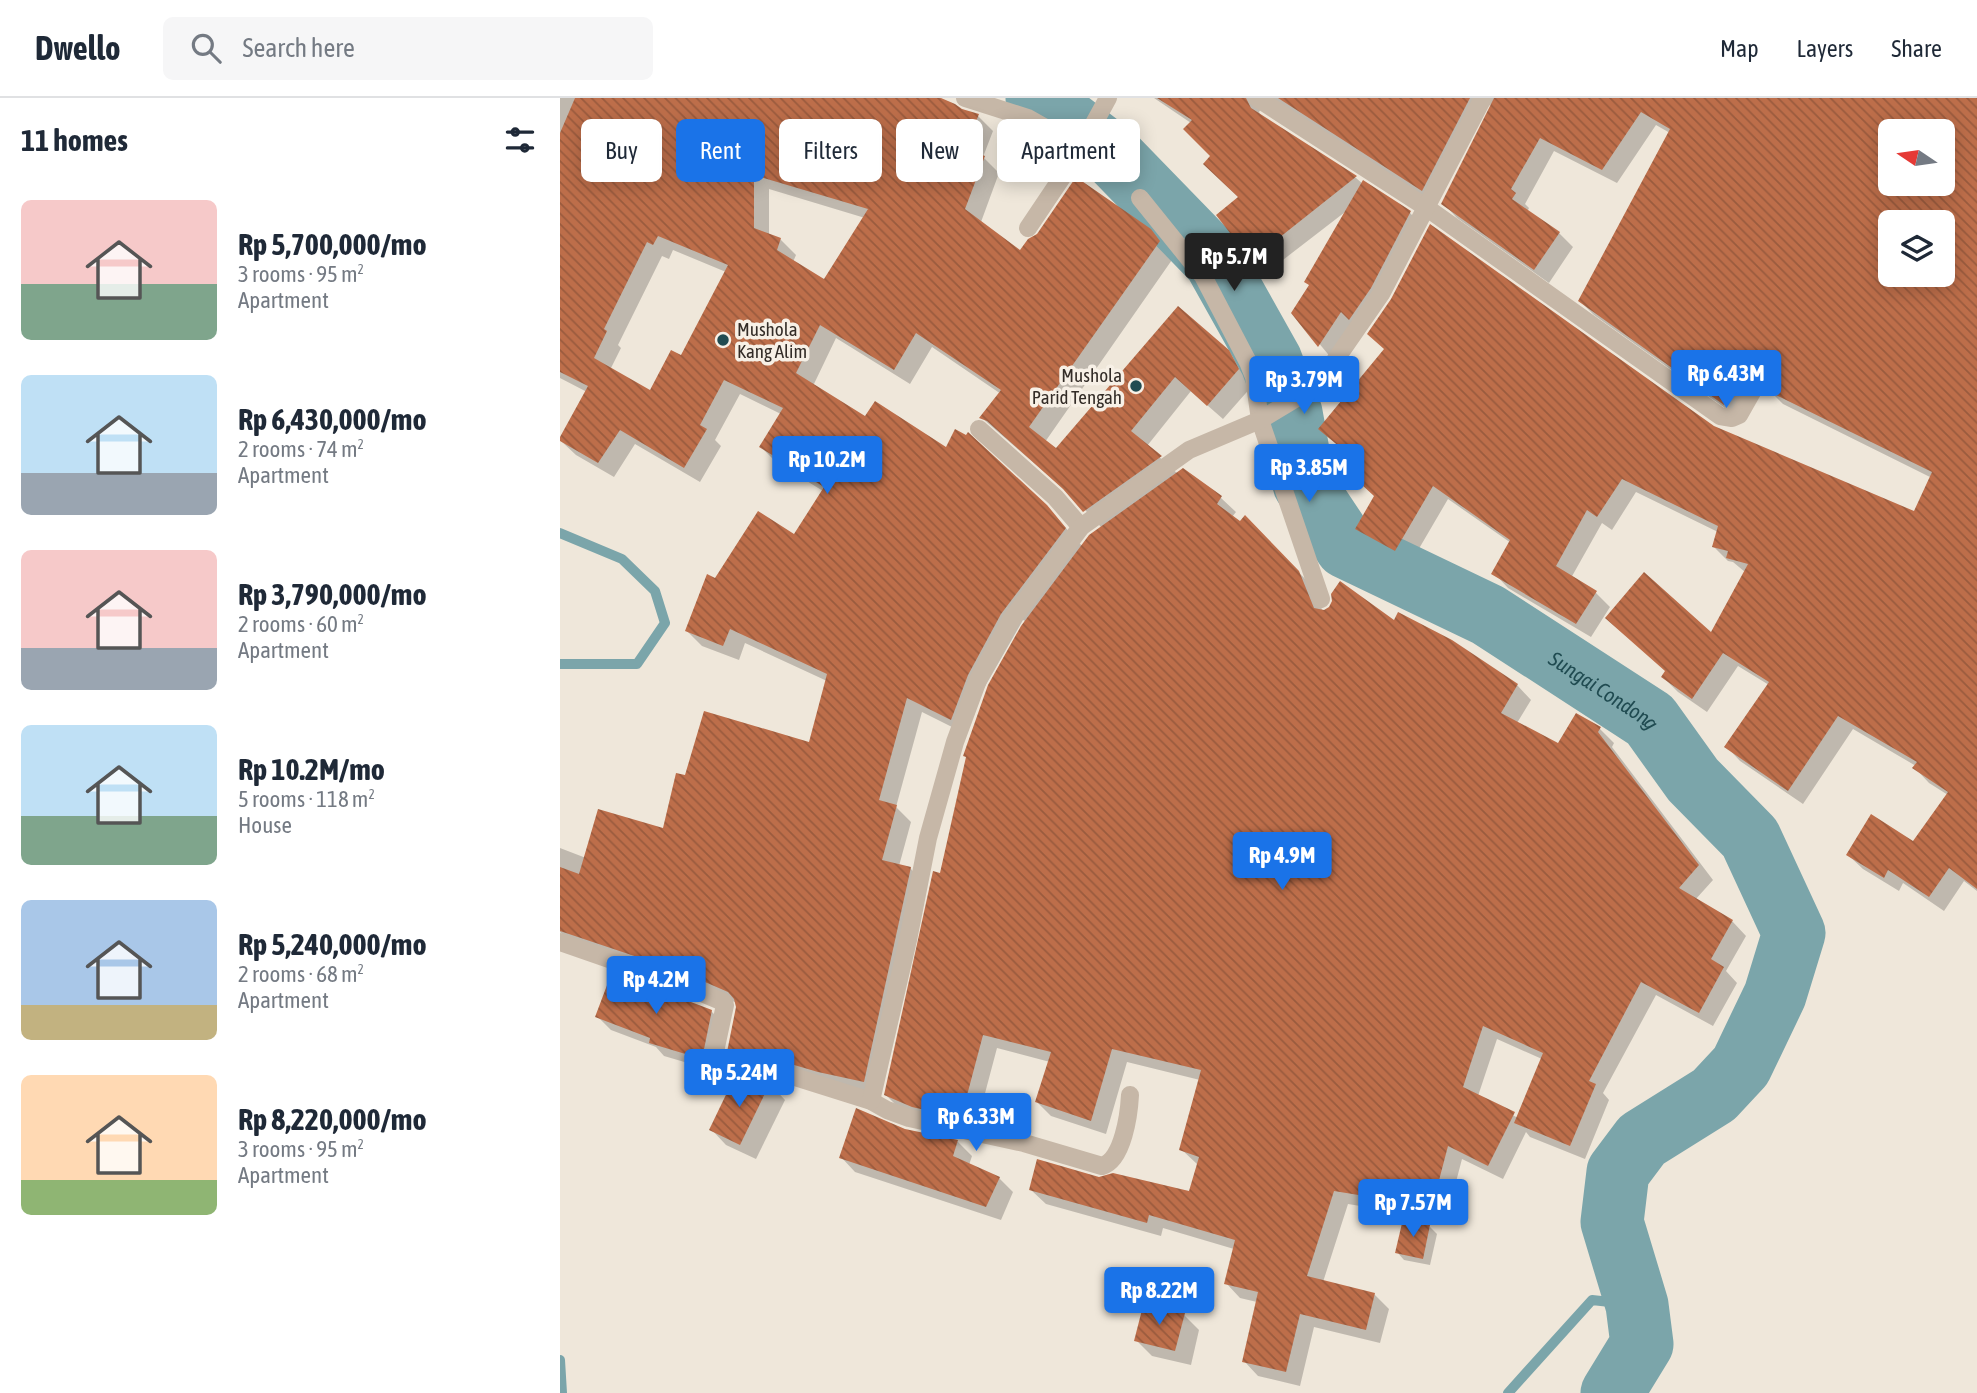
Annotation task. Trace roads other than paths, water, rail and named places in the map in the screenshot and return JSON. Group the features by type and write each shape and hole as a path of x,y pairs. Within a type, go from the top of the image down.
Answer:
{"street":[{"path":"965,98 1030,119"},
{"path":"1097,119 1108,98"},
{"path":"1256,98 1427,208 1720,416 1731,418 1739,415 1765,369"},
{"path":"870,1101 908,940 928,838 955,741 978,680 1011,620 1081,527 1189,450 1265,417 1318,385 1381,295 1483,98"},
{"path":"1028,228 1058,182"},
{"path":"1140,198 1203,276 1248,362 1321,599"},
{"path":"979,429 1055,497 1081,527"},
{"path":"560,942 678,982 723,1002 725,1005 713,1061 782,1073 870,1101 909,1118 1024,1143 1102,1166 1112,1160 1125,1133 1130,1095"}],"waterway":[{"name":"Sungai Condong","path":"1037,98 1111,154 1215,261 1271,361 1291,413 1304,484 1346,547 1488,615 1650,720 1693,780 1750,838 1794,933 1775,995 1741,1066 1714,1095 1642,1140 1618,1172 1612,1222 1637,1305 1642,1344 1612,1393"},
{"path":"560,533 622,559 655,591 665,623 637,664 560,664"},
{"path":"1508,1393 1592,1300 1637,1305"},
{"path":"560,1360 562,1393"}],"place":[{"name":"Mushola Kang Alim","path":"723,340"},
{"name":"Mushola Parid Tengah","path":"1136,386"}]}
